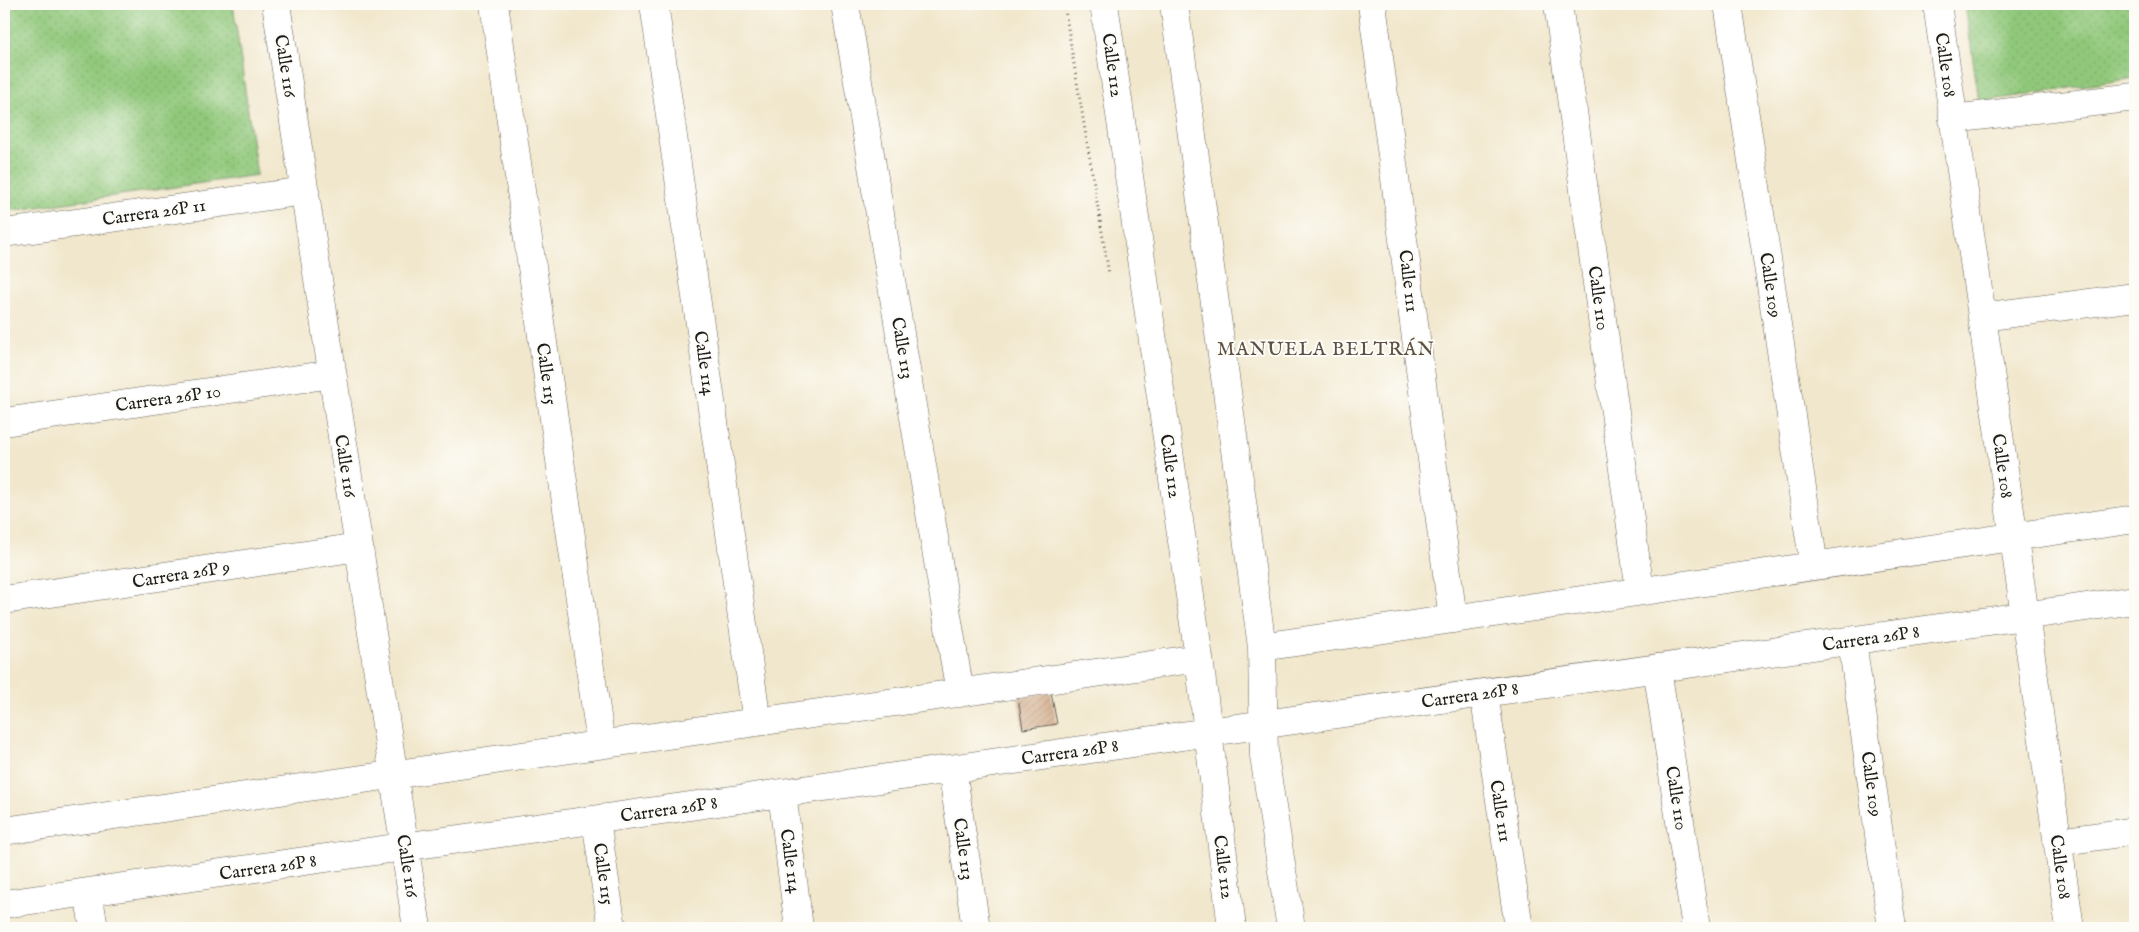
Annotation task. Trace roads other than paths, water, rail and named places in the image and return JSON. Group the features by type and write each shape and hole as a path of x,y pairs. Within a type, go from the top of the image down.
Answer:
{"street":[{"name":"Calle 116","path":"276,4 417,928"},
{"name":"Calle 115","path":"494,4 601,744"},
{"name":"Calle 114","path":"654,4 757,722"},
{"name":"Calle 113","path":"845,4 960,693"},
{"name":"Calle 112","path":"1104,4 1199,658 1232,928"},
{"path":"1174,4 1262,647 1264,756 1291,928"},
{"name":"Calle 111","path":"1372,4 1453,619"},
{"name":"Calle 110","path":"1558,4 1640,591"},
{"name":"Calle 109","path":"1728,4 1814,566"},
{"name":"Calle 108","path":"1937,4 2070,928"},
{"path":"1953,118 2135,97"},
{"name":"Carrera 26P 11","path":"4,232 305,191"},
{"path":"1982,317 2135,297"},
{"name":"Carrera 26P 10","path":"4,422 332,374"},
{"path":"1262,647 2135,519"},
{"name":"Carrera 26P 9","path":"4,600 358,547"},
{"name":"Carrera 26P 8","path":"4,904 2135,600"},
{"name":"Calle 109","path":"1852,641 1892,928"},
{"path":"4,831 1199,658"},
{"name":"Calle 110","path":"1657,668 1696,928"},
{"name":"Calle 111","path":"1484,693 1519,928"},
{"name":"Calle 113","path":"952,769 976,928"},
{"name":"Calle 114","path":"782,793 800,928"},
{"name":"Calle 115","path":"596,820 612,928"},
{"path":"2057,842 2135,831"},
{"path":"88,892 94,928"}],"district":[{"name":"MANUELA BELTRÁN","path":"1326,348"}]}
